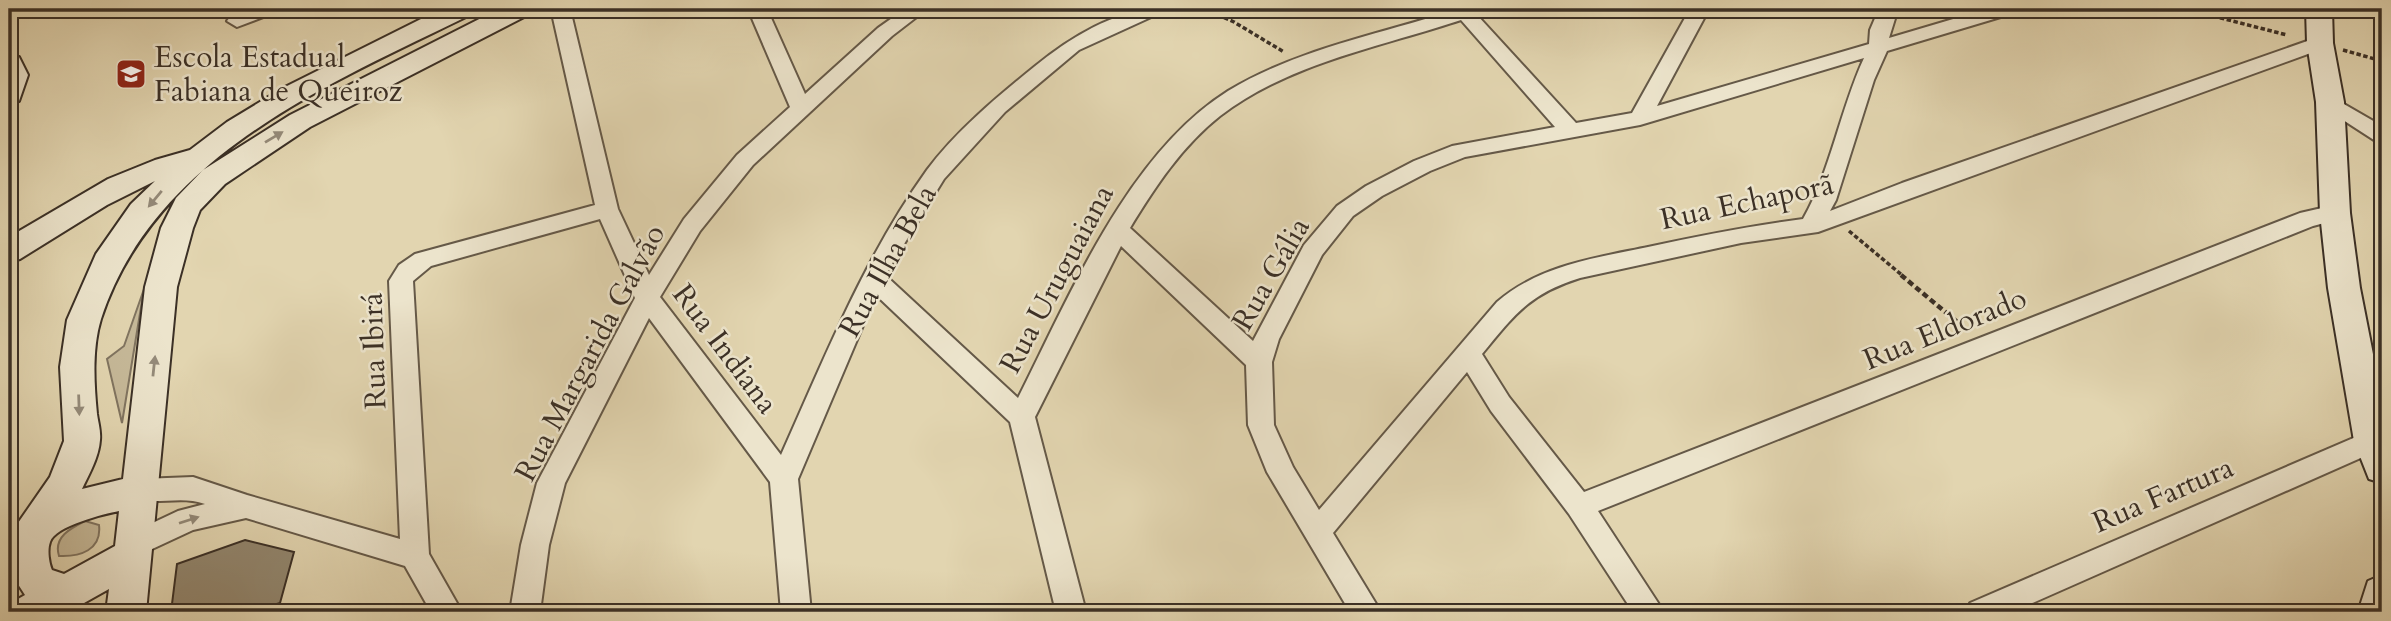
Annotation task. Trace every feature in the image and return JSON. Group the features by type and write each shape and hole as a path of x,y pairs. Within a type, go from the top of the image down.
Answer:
{"main road":[{"path":"69,592 49,589 35,581 26,541 73,472 82,442 77,354 97,284 121,239 162,190 198,158 303,87 461,9"},
{"path":"126,612 142,490 161,287 167,258 187,205 214,177 300,121 519,9"},
{"path":"2319,9 2320,43 2330,102 2335,213 2344,288 2377,454"},
{"path":"9,63 14,75 9,95"},
{"path":"9,251 120,185 149,171 198,158 241,157"},
{"path":"26,541 90,502 142,490"},
{"path":"32,612 69,592 134,550"},
{"path":"2378,612 2382,593"}],"street":[{"path":"237,21 267,9"},
{"name":"Rua Indiana","path":"560,9 607,209 647,298 784,479"},
{"path":"757,9 801,108"},
{"name":"Rua Margarida Galvão","path":"525,612 535,545 551,483 647,298 701,214 745,160 885,32 917,9"},
{"name":"Rua Ilha Bela","path":"796,612 784,479 872,277 924,190 998,107 1072,46 1088,36 1153,9"},
{"path":"1640,118 1699,9"},
{"path":"1810,226 1825,200 1864,80 1878,49 1880,30 1888,9"},
{"name":"Rua Gália","path":"1366,612 1281,472 1261,425 1259,362 1266,339 1312,251 1345,211 1422,166 1460,151 1640,118 2007,9"},
{"path":"1470,11 1570,130"},
{"name":"Rua Uruguaiana","path":"1071,612 1022,416 1116,229 1148,181 1195,127 1239,94 1303,64 1470,11"},
{"name":"Rua Echaporã","path":"1317,533 1506,308 1524,292 1549,279 1578,270 1741,235 1810,226 2320,43"},
{"path":"2330,102 2382,135"},
{"name":"Rua Ibirá","path":"415,556 401,281 403,276 423,260 607,209"},
{"name":"Rua Eldorado","path":"1579,506 1895,384 1985,345 2308,219 2335,213"},
{"path":"1116,229 1259,362"},
{"path":"872,277 1022,416"},
{"path":"1468,352 1500,404 1579,506 1648,612"},
{"name":"Rua Fartura","path":"1981,612 2377,454"},
{"path":"142,490 193,488 247,507 415,556 447,612"},
{"path":"134,550 188,519 247,507"}],"path":[{"path":"1205,9 1234,22 1303,64"},
{"path":"2186,9 2382,61"},
{"path":"1834,218 1985,345"}],"shaded area":[{"path":"144,289 122,423 107,359 124,346"},
{"path":"85,521 99,525 97,541 82,553 59,556 61,538"}],"building":[{"path":"245,540 294,552 280,603 251,612 171,612 177,564"}],"place":[{"name":"Escola Estadual Fabiana de Queiroz","path":"131,74"}]}
